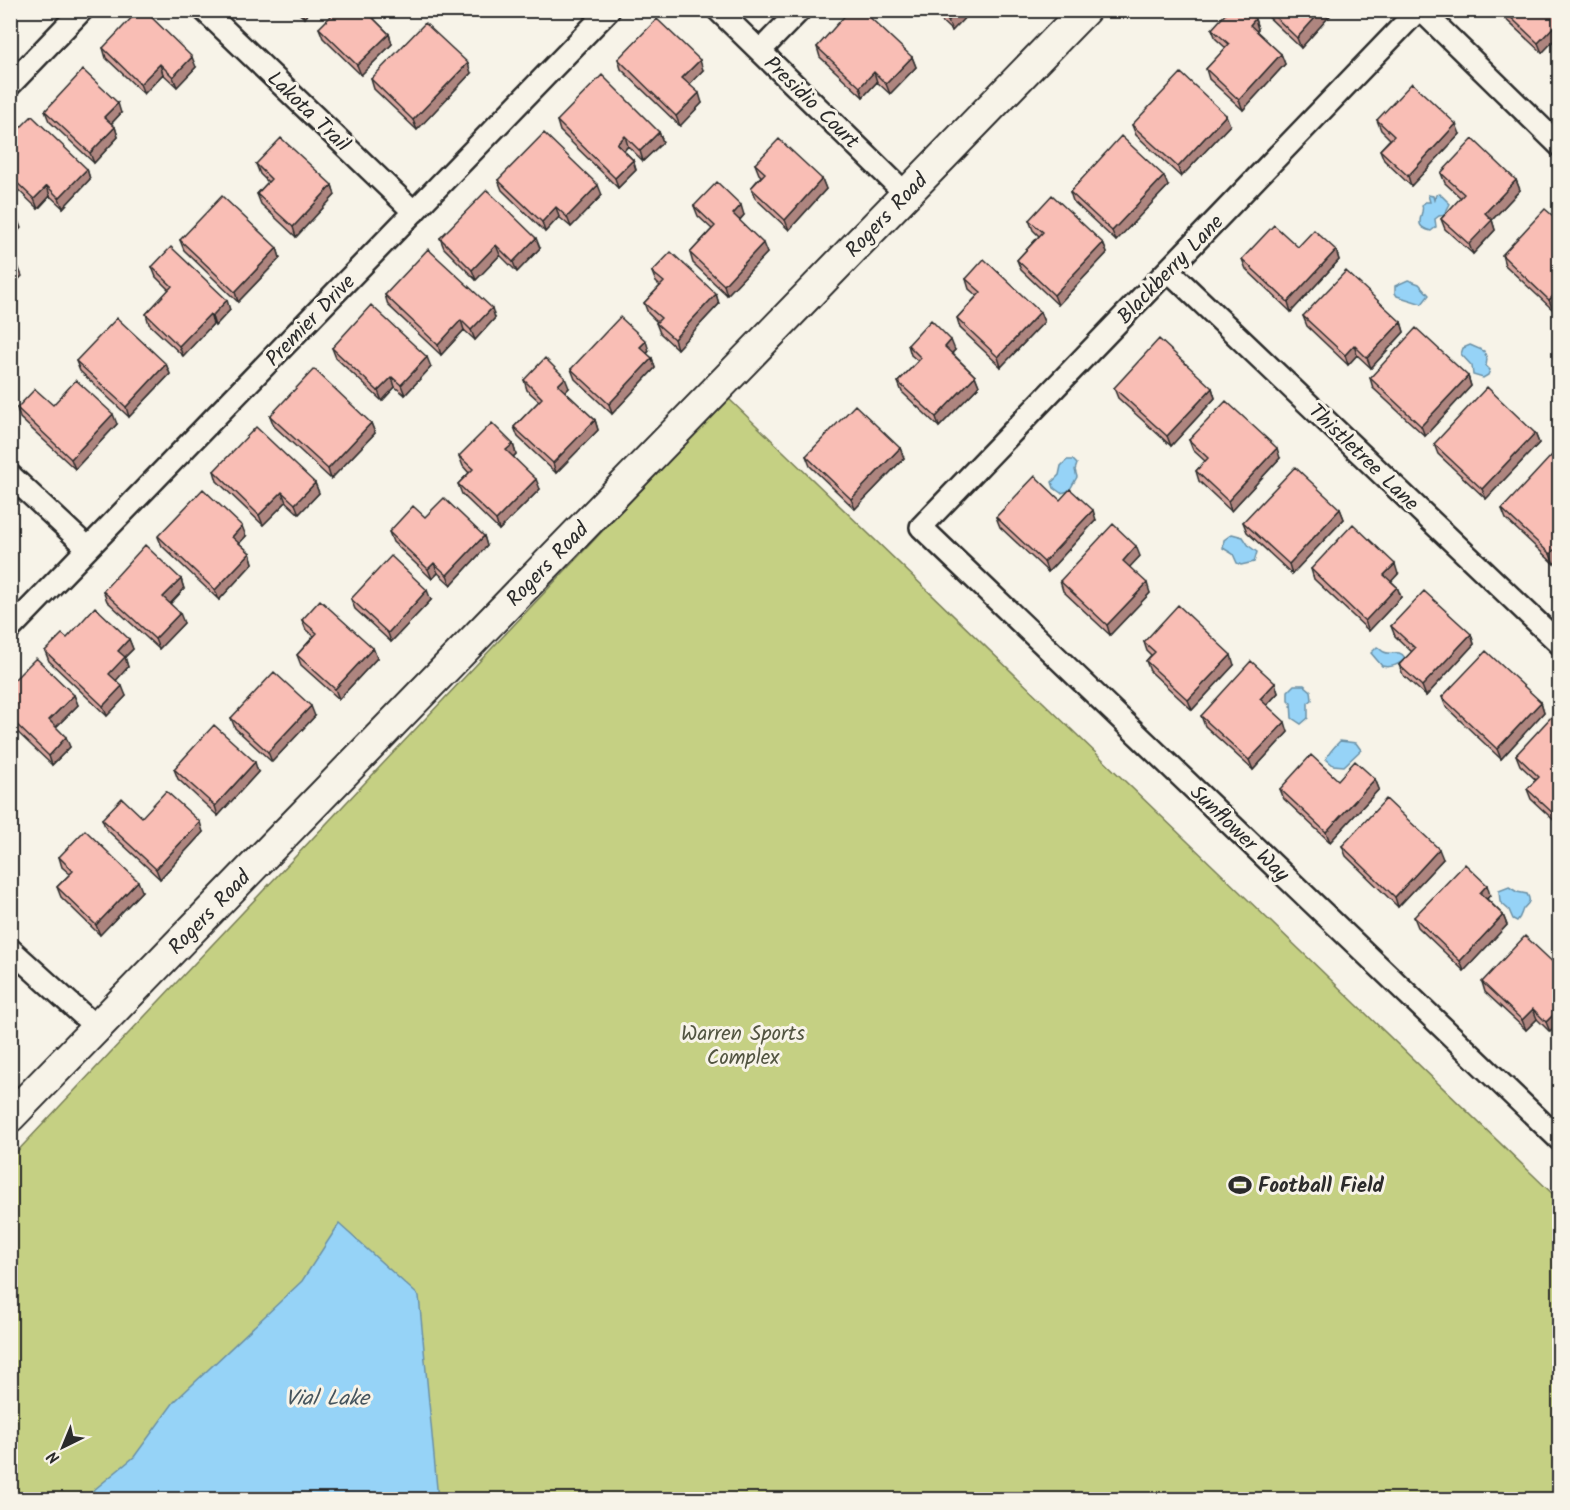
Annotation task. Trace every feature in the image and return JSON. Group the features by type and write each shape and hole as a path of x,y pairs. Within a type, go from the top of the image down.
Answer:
{"street":[{"path":"10,85 82,10"},
{"name":"Lakota Trail","path":"204,10 414,212"},
{"name":"Premier Drive","path":"10,629 609,10"},
{"name":"Presidio Court","path":"718,10 906,194"},
{"path":"760,51 800,10"},
{"name":"Rogers Road","path":"10,1117 1085,10"},
{"path":"1420,10 1560,146"},
{"name":"Blackberry Lane","path":"921,527 1420,10"},
{"name":"Thistletree Lane","path":"1168,270 1560,644"},
{"path":"10,475 88,548"},
{"name":"Sunflower Way","path":"921,527 1560,1140"},
{"path":"10,949 97,1028"}],"green space":[{"name":"Warren Sports Complex","path":"728,398 1559,1200 1559,1499 11,1499 10,1159"}],"water":[{"path":"1440,194 1450,204 1444,215 1435,219 1436,227 1431,231 1420,224 1422,206 1425,202 1430,202 1428,195 1433,196 1434,200 1436,195"},
{"path":"1408,280 1419,284 1429,295 1422,304 1397,296 1395,293 1395,286"},
{"path":"1470,345 1484,351 1487,359 1486,366 1490,370 1483,378 1473,375 1472,366 1461,354 1463,348"},
{"path":"1067,460 1073,460 1077,464 1075,470 1077,477 1069,491 1061,493 1054,488 1052,482 1059,475 1061,466"},
{"path":"1232,534 1243,537 1257,552 1254,562 1241,565 1237,563 1233,554 1223,548 1224,540"},
{"path":"1377,647 1383,652 1400,653 1405,658 1395,665 1382,666 1371,653"},
{"path":"1294,685 1304,685 1311,691 1312,700 1308,703 1308,718 1301,724 1292,718 1291,703 1288,700 1288,691"},
{"path":"1340,741 1356,743 1361,750 1344,766 1333,765 1326,759"},
{"path":"1509,887 1527,894 1529,899 1517,921 1500,902 1499,891"},
{"name":"Vial Lake","path":"339,1224 419,1296 438,1499 83,1499 134,1457 174,1402 302,1281"}],"building":[{"path":"139,10 144,10 192,57 173,77 160,64 140,84 103,48"},
{"path":"337,10 369,10 367,12 389,34 357,65 319,28"},
{"path":"850,10 862,10 912,57 886,84 874,72 860,87 817,47"},
{"path":"937,10 959,10 948,21"},
{"path":"1229,10 1245,10 1255,19 1250,25 1281,54 1239,100 1206,69 1229,44 1212,29"},
{"path":"1268,10 1322,10 1297,38"},
{"path":"1503,10 1560,10 1560,20 1538,43"},
{"path":"657,19 700,60 682,78 699,93 676,116 618,59"},
{"path":"425,23 468,63 413,120 371,79"},
{"path":"83,70 118,103 104,117 115,127 90,153 45,111"},
{"path":"1181,73 1226,115 1178,167 1132,125"},
{"path":"602,75 659,132 640,151 625,136 617,144 633,160 615,178 557,121"},
{"path":"1412,83 1456,124 1408,176 1380,150 1394,136 1377,120"},
{"path":"32,116 87,169 59,198 47,186 34,199 10,176 10,138"},
{"path":"544,133 598,185 567,217 556,207 542,222 498,180"},
{"path":"1121,136 1164,176 1112,231 1070,192"},
{"path":"281,138 332,185 293,227 257,194 271,179 256,164"},
{"path":"779,139 822,179 785,220 751,188 765,173 755,164"},
{"path":"1473,139 1516,180 1485,213 1492,220 1469,244 1441,219 1464,194 1441,173"},
{"path":"717,182 741,205 733,214 763,243 724,285 690,253 715,226 694,206"},
{"path":"487,190 536,238 513,262 496,245 472,270 440,238"},
{"path":"1052,195 1103,243 1054,295 1017,260 1043,232 1029,220"},
{"path":"222,196 277,248 235,292 180,240"},
{"path":"1545,209 1560,222 1560,289 1549,300 1502,255"},
{"path":"10,212 17,218 10,225"},
{"path":"1274,225 1298,247 1314,230 1336,250 1288,302 1242,259"},
{"path":"171,247 227,300 179,346 146,314 172,286 152,267"},
{"path":"428,249 492,308 471,330 461,320 438,345 385,295"},
{"path":"671,252 716,294 674,339 656,323 661,318 644,303 664,282 652,272"},
{"path":"10,259 18,266 10,274"},
{"path":"984,259 1040,312 998,357 957,318 981,292 966,279"},
{"path":"1346,271 1401,322 1367,358 1354,345 1345,355 1303,316"},
{"path":"371,305 427,357 401,385 392,377 378,391 332,348"},
{"path":"620,317 646,341 640,347 652,358 609,404 571,369"},
{"path":"117,318 166,364 126,407 76,361"},
{"path":"931,320 951,340 945,347 975,376 936,417 898,382 921,358 908,345"},
{"path":"1416,328 1468,376 1421,426 1370,378"},
{"path":"1159,339 1212,388 1167,436 1114,388"},
{"path":"545,358 565,378 558,385 595,420 553,463 514,427 542,398 524,380"},
{"path":"314,369 371,423 328,469 270,416"},
{"path":"76,380 113,414 71,459 17,408 35,389 53,405"},
{"path":"1487,387 1535,433 1482,489 1434,444"},
{"path":"1226,401 1277,448 1228,501 1196,471 1208,458 1189,440"},
{"path":"855,405 900,448 851,499 806,456"},
{"path":"492,423 513,444 506,450 536,479 496,520 458,484 473,469 459,456"},
{"path":"256,427 315,483 295,504 282,492 259,515 214,471"},
{"path":"1552,455 1560,463 1560,544 1550,554 1502,509"},
{"path":"1295,467 1340,509 1289,564 1243,522"},
{"path":"1035,476 1060,500 1070,489 1093,510 1044,562 996,517"},
{"path":"203,489 242,526 232,537 250,553 215,590 158,536"},
{"path":"444,498 484,536 447,575 434,563 428,569 389,532 413,506 425,517"},
{"path":"1113,524 1136,546 1123,561 1147,583 1107,625 1060,581"},
{"path":"1353,524 1395,564 1384,575 1397,587 1365,621 1311,569"},
{"path":"145,545 181,579 163,597 180,613 155,639 103,591"},
{"path":"391,556 427,590 388,633 351,599"},
{"path":"1424,591 1471,634 1422,686 1399,665 1415,648 1391,626"},
{"path":"320,600 373,648 335,689 297,655 317,633 302,620"},
{"path":"1178,605 1231,655 1188,700 1146,661 1155,652 1144,642"},
{"path":"95,607 129,639 118,651 125,657 109,674 122,686 103,706 45,651 62,634 67,638"},
{"path":"1486,651 1541,702 1497,749 1442,697"},
{"path":"36,658 74,695 49,720 66,737 49,756 10,718 10,684"},
{"path":"1251,661 1275,683 1260,699 1285,722 1249,760 1201,716"},
{"path":"274,672 311,706 268,752 231,718"},
{"path":"1554,714 1560,718 1560,810 1555,815 1527,789 1539,777 1516,755"},
{"path":"214,725 255,762 215,806 174,769"},
{"path":"1311,755 1338,780 1355,761 1375,779 1326,832 1280,789"},
{"path":"166,791 200,822 156,869 102,819 122,798 142,817"},
{"path":"1386,799 1439,849 1395,897 1342,846"},
{"path":"85,830 138,881 96,925 57,887 73,871 59,857"},
{"path":"1465,864 1487,885 1480,893 1503,915 1460,961 1414,917"},
{"path":"1525,936 1560,969 1560,1008 1546,1022 1533,1009 1522,1020 1482,982"}],"place":[{"name":"Football Field","path":"1240,1185"}]}
